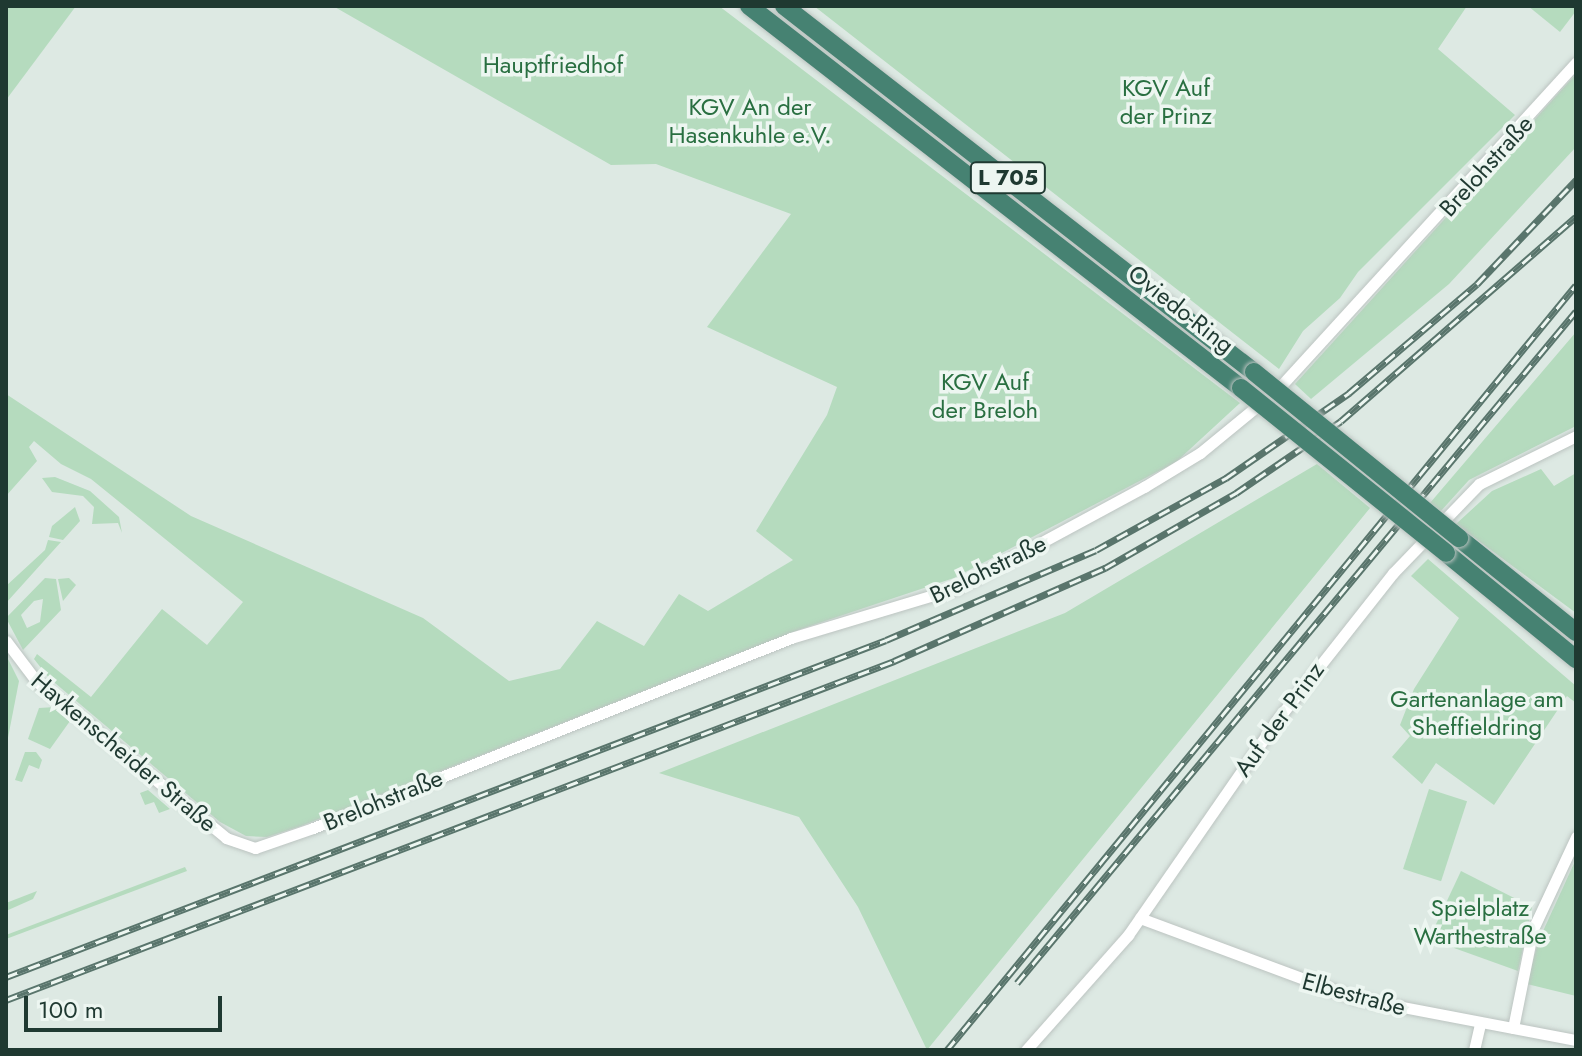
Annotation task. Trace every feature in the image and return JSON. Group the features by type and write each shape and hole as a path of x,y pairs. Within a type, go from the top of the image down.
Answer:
{"highway":[{"name":"Oviedo-Ring","path":"749,6 1241,388 1576,659"},
{"name":"Oviedo-Ring","path":"784,6 1254,372 1576,632"}],"street":[{"name":"Brelohstraße","path":"255,848 791,638 957,588 1144,487 1200,453 1287,380 1576,63"},
{"name":"Auf der Prinz","path":"1026,1050 1140,918 1277,720 1393,573 1479,484 1576,436"},
{"name":"Havkenscheider Straße","path":"6,641 37,682 82,720 226,838 255,848"},
{"path":"1513,1028 1533,929 1576,837"},
{"name":"Elbestraße","path":"1140,918 1335,993 1576,1040"},
{"path":"1474,1050 1480,1023"}],"green space":[{"path":"6,6 76,6 6,100"},
{"path":"333,6 719,6 1240,403 1176,462 954,578 801,629 301,826 267,837 246,836 220,822 49,678 34,659 37,654 91,697 162,609 207,645 243,602 91,479 61,464 34,441 29,447 37,461 6,496 6,394 191,516 423,618 509,681 560,669 597,621 644,646 679,594 708,611 793,560 756,531 827,415 837,387 707,327 791,214 656,164 611,165"},
{"name":"KGV Auf der Prinz","path":"814,6 1467,6 1438,49 1515,115 1358,272 1340,298 1303,331 1279,369"},
{"path":"1528,6 1576,6 1576,11 1560,32"},
{"path":"1576,74 1576,147 1449,284 1311,399 1295,384"},
{"path":"1576,332 1576,426 1469,480 1440,512 1430,503"},
{"path":"1317,464 1370,508 927,1050 858,907 799,817 659,773 1065,613"},
{"path":"1541,469 1554,486 1576,473 1576,613 1456,524 1492,491"},
{"path":"55,477 90,491 119,517 122,533 118,523 92,524 94,507 83,496 52,492 42,478"},
{"path":"75,507 80,521 63,540 49,537 52,526"},
{"path":"48,540 61,542 6,603 6,586 45,550"},
{"name":"Gartenanlage am Sheffieldring","path":"1428,559 1576,686 1576,703 1567,696 1494,805 1436,763 1422,784 1392,757 1410,736 1400,725 1414,689 1459,618 1411,576"},
{"path":"45,578 56,579 61,610 23,650 6,618","holes":["43,599 40,622 27,628 21,615 34,601"]},
{"path":"69,578 76,585 63,601 58,579"},
{"path":"6,655 19,681 6,748"},
{"path":"55,707 70,721 50,749 28,739 39,708"},
{"path":"25,752 36,752 42,760 39,769 29,765 22,782 15,780"},
{"path":"1429,789 1467,801 1441,881 1403,869"},
{"path":"148,790 170,809 159,813 154,802 145,805 140,793"},
{"path":"1576,859 1576,996 1527,984 1538,942"},
{"path":"185,867 187,871 6,939 6,935"},
{"name":"Spielplatz Warthestraße","path":"1461,871 1532,907 1518,971 1429,939"},
{"path":"37,891 33,899 6,911 6,903"}],"railway":[{"path":"6,977 886,640 1096,550 1226,478 1349,393 1477,284 1576,180"},
{"path":"6,1000 894,661 1105,568 1236,493 1341,421 1576,217"},
{"path":"947,1050 1576,285"},
{"path":"1017,983 1576,311"}],"park label":[{"name":"Hauptfriedhof","path":"553,65"},
{"name":"KGV An der Hasenkuhle e.V.","path":"750,121"},
{"name":"KGV Auf der Breloh","path":"985,396"}]}
